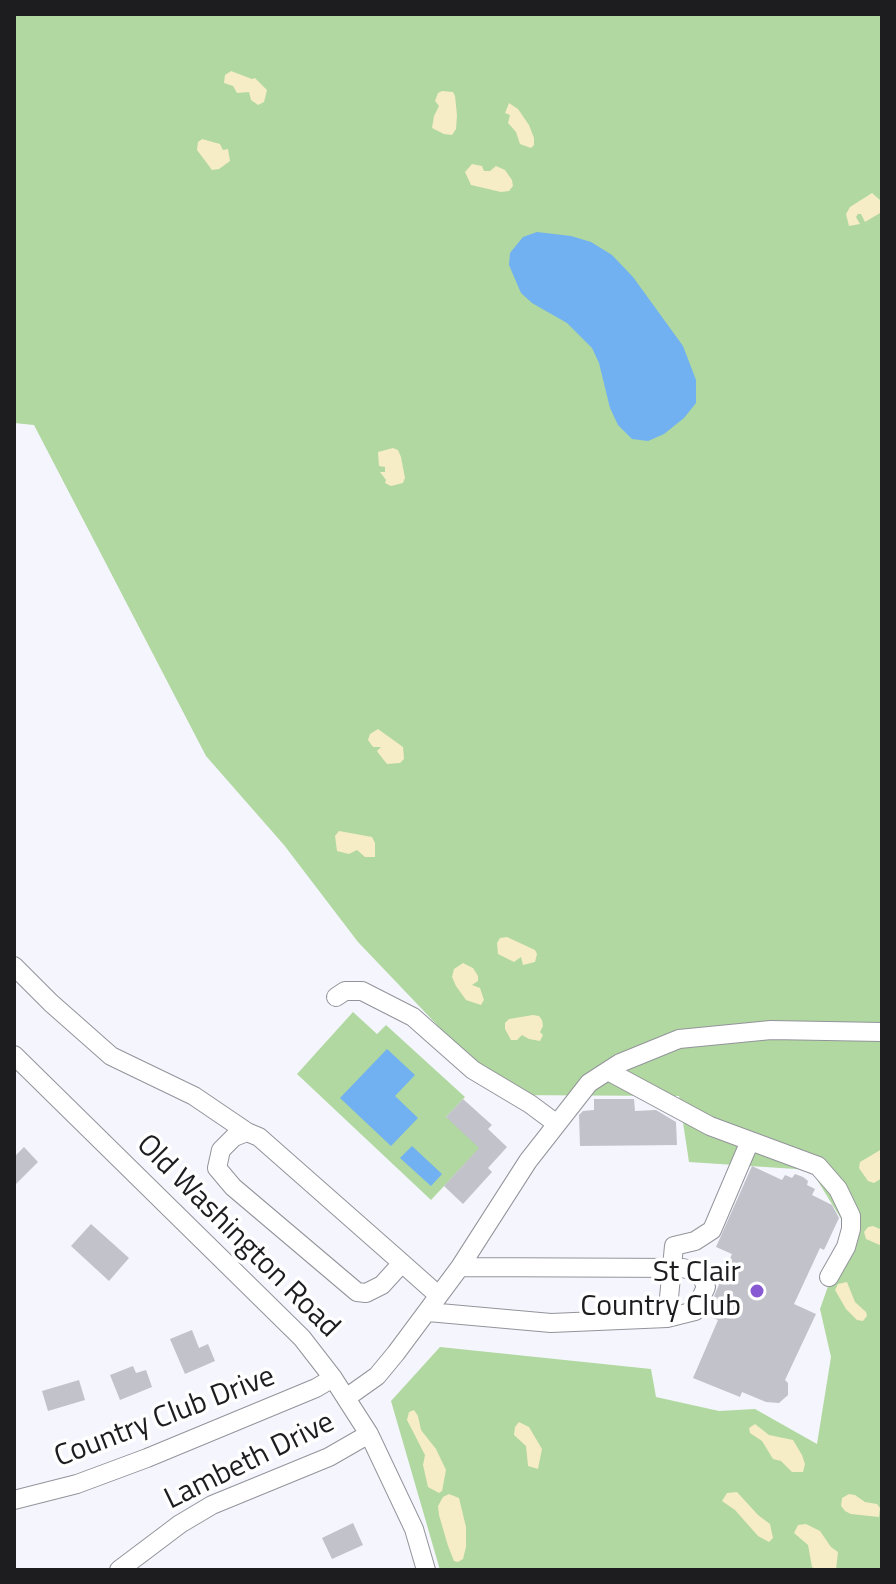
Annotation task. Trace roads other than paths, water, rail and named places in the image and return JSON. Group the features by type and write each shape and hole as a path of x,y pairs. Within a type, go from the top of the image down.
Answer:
{"street":[{"path":"14,966 111,1056 194,1096 259,1137 438,1295"},
{"path":"336,997 345,991 362,991 413,1017 473,1070 557,1124"},
{"path":"346,1398 377,1376 428,1312 528,1161 589,1083 620,1063 679,1039 771,1030 882,1032"},
{"name":"Old Washington Road","path":"14,1055 302,1338 333,1378 369,1434 414,1529 426,1570"},
{"path":"608,1071 710,1126 818,1166 847,1204 851,1229 846,1247 829,1277"},
{"path":"247,1132 234,1137 221,1150 217,1168 233,1187 357,1292 366,1293 382,1285 402,1263"},
{"path":"667,1318 674,1246 695,1241 712,1230 750,1141"},
{"path":"428,1312 551,1323 667,1318 695,1311 706,1287 700,1273 670,1267 460,1267"},
{"name":"Country Club Drive","path":"14,1500 77,1484 147,1458 316,1388 333,1378"},
{"name":"Lambeth Drive","path":"119,1570 180,1524 212,1505 329,1457 369,1434"}],"water":[{"path":"537,232 591,242 612,255 633,277 683,346 696,380 696,403 684,418 664,434 648,441 632,439 618,425 610,408 592,348 567,323 521,293 509,265 510,253 523,237"},
{"path":"387,1049 415,1075 395,1096 418,1118 391,1146 340,1098"},
{"path":"412,1146 442,1174 431,1186 400,1158"}],"place":[{"name":"St Clair Country Club","path":"757,1291"}]}
